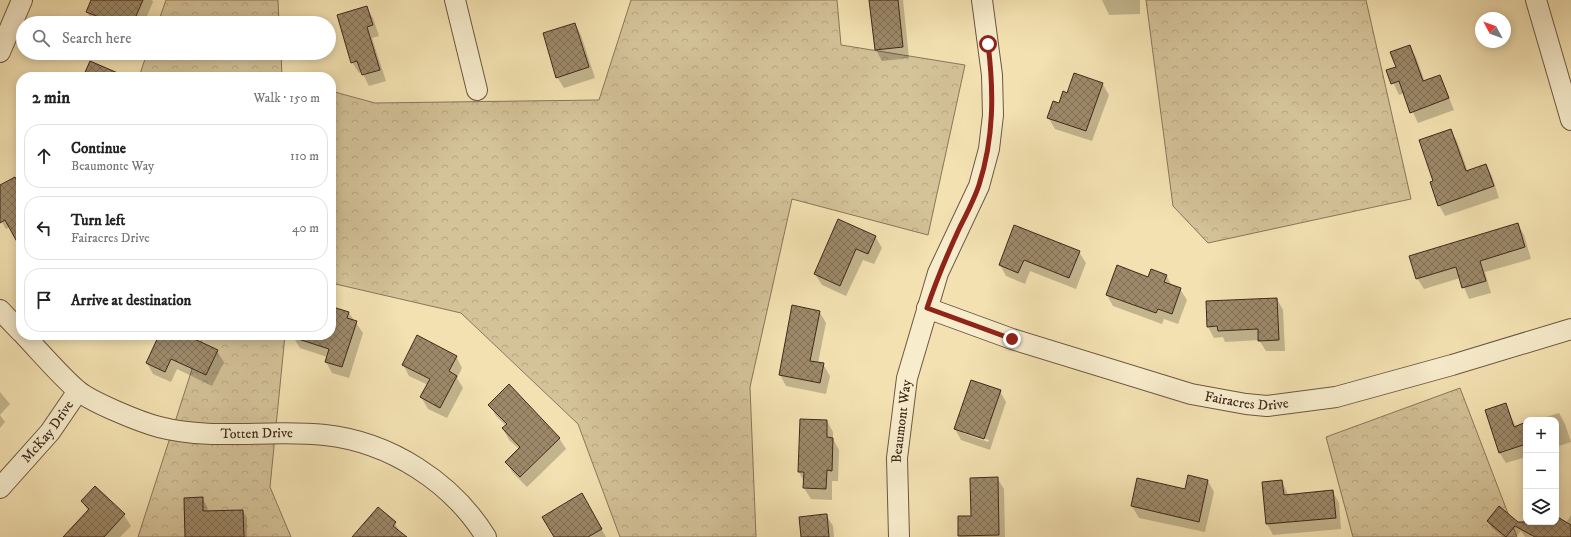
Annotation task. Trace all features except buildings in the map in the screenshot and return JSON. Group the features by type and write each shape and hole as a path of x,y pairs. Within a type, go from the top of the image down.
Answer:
{"street":[{"path":"0,52 22,0"},
{"path":"455,0 477,90"},
{"name":"Beaumont Way","path":"899,537 897,458 907,378 938,273 979,186 988,149 993,115 992,75 982,0"},
{"path":"1536,0 1571,120"},
{"name":"Fairacres Drive","path":"927,308 1012,339 1191,394 1246,404 1267,406 1336,397 1452,365 1571,329"},
{"path":"0,310 16,327"},
{"name":"Totten Drive","path":"29,340 78,390 114,410 159,427 199,433 324,435 386,450 421,470 451,496 476,522 486,537"},
{"name":"McKay Drive","path":"0,488 50,432 78,390"}],"green space":[{"path":"166,0 278,0 279,16 160,16"},
{"path":"631,0 837,0 841,45 965,65 928,235 792,199 750,387 756,537 620,537 578,424 461,313 336,284 336,92 375,103 599,100"},
{"path":"1146,0 1366,0 1411,199 1208,243 1173,206"},
{"path":"145,60 281,60 282,72 141,72"},
{"path":"201,340 285,340 270,487 291,537 138,537"},
{"path":"1460,388 1517,537 1353,537 1326,437"}],"route":[{"path":"988,44 992,75 993,115 988,149 979,186 938,273 927,308 1012,339"}]}
